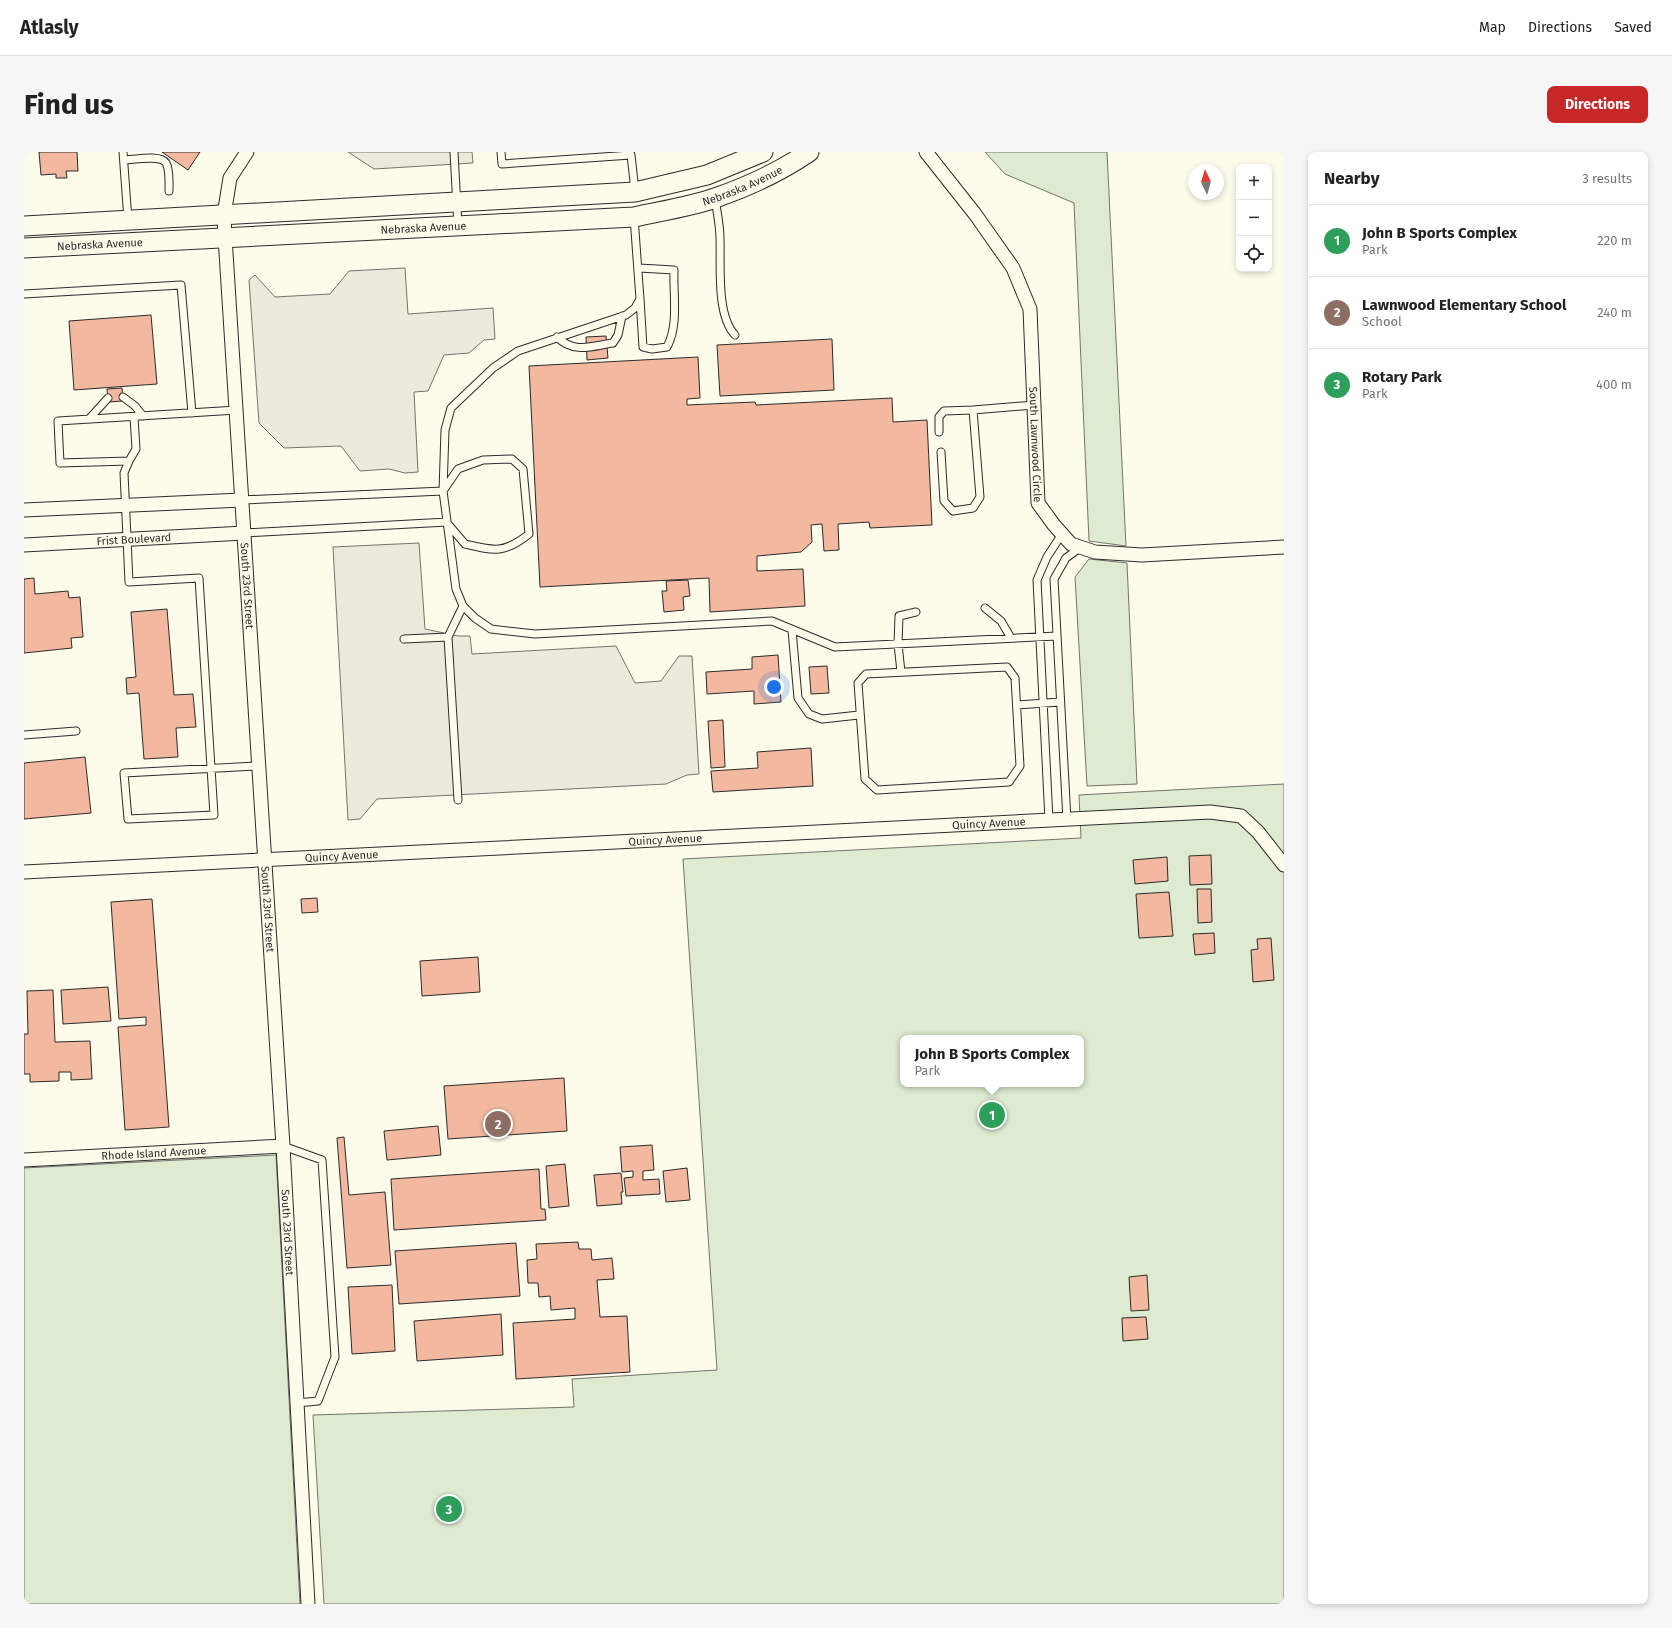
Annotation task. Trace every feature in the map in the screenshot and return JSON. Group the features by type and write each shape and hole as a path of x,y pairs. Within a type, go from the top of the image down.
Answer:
{"street":[{"name":"South 23rd Street","path":"247,152 230,178 224,215 283,1146 308,1604"},
{"name":"Nebraska Avenue","path":"24,226 635,192 707,175 763,152"},
{"name":"South Lawnwood Circle","path":"926,152 1013,268 1030,309 1038,503 1071,544 1095,552 1142,556 1284,547"},
{"name":"Nebraska Avenue","path":"24,248 634,217 715,198 753,182 798,155"},
{"path":"707,175 715,198"},
{"path":"634,217 635,192"},
{"path":"24,510 242,500"},
{"name":"Frist Boulevard","path":"24,545 244,533"},
{"name":"Quincy Avenue","path":"24,872 1210,812 1241,816 1258,832 1284,865"},
{"name":"Rhode Island Avenue","path":"24,1160 283,1146"}],"lane":[{"path":"123,152 128,220"},
{"path":"454,152 458,226"},
{"path":"501,152 502,164 631,153 635,192"},
{"path":"124,160 162,159 167,164 169,191"},
{"path":"715,198 720,236 721,285 725,318 728,328 735,335"},
{"path":"634,217 639,268 643,347 652,349 667,347 672,338 674,324 674,270 639,268"},
{"path":"24,294 181,285 192,413"},
{"path":"640,299 635,308 622,316 518,351 507,358 451,408 445,430 443,491 456,589 463,606 475,618 491,629 536,634 772,621 835,647 1057,636"},
{"path":"557,337 566,346 582,348 613,342 618,335 622,316"},
{"path":"123,397 135,406 143,416"},
{"path":"89,420 108,398"},
{"path":"939,432 939,417 944,411 1034,405"},
{"path":"129,461 60,463 58,422 236,410"},
{"path":"941,452 944,501 953,510 973,508 980,497 973,410"},
{"path":"134,417 136,449 124,473 129,582 199,578 211,769 214,815 128,819 124,773 211,769 258,766"},
{"path":"443,491 458,469 483,460 512,459 523,469 529,534 517,544 501,550 465,544 447,522"},
{"path":"242,500 443,491"},
{"path":"244,533 447,522"},
{"path":"1048,820 1044,704 1037,580 1047,557 1062,534"},
{"path":"1067,820 1054,579 1066,558 1081,547"},
{"path":"458,800 448,637 463,606"},
{"path":"985,608 1001,622 1011,638"},
{"path":"901,672 898,644 899,616 916,612"},
{"path":"792,630 798,698 810,714 822,719 859,715"},
{"path":"404,639 448,637"},
{"path":"1006,667 1015,678 1020,766 1009,782 877,790 865,779 859,715 858,683 866,674 901,672 1006,667"},
{"path":"1017,705 1060,702"},
{"path":"24,736 76,731"},
{"path":"283,1146 322,1160 335,1357 318,1401 297,1403"}],"green space":[{"path":"985,152 1107,152 1126,546 1089,541 1074,203 1005,174"},
{"path":"1089,559 1127,563 1137,784 1087,786 1075,577"},
{"path":"1284,784 1284,1604 324,1604 313,1415 574,1407 572,1379 717,1370 683,859 1081,838 1079,795"},
{"path":"276,1155 300,1604 24,1604 24,1168"}],"shaded area":[{"path":"348,152 472,152 473,163 374,169"},
{"path":"405,268 408,314 493,308 495,339 484,340 469,353 444,355 428,391 414,392 418,472 405,473 389,469 360,471 341,446 284,448 259,423 249,280 255,275 275,297 330,294 349,271"},
{"path":"419,543 425,629 458,636 470,636 472,654 616,646 635,683 661,681 679,656 692,656 699,774 687,775 666,784 377,799 360,819 348,820 333,547"}],"building":[{"path":"39,152 77,152 78,171 66,171 67,178 56,178 56,174 41,175"},
{"path":"162,152 200,152 188,170"},
{"path":"151,315 157,384 74,390 69,321"},
{"path":"606,336 608,358 587,360 586,337"},
{"path":"832,339 834,390 720,396 717,345"},
{"path":"698,357 700,398 687,399 687,405 755,402 756,405 892,398 893,422 927,420 932,525 870,528 869,522 838,524 839,550 824,551 822,524 811,525 812,542 801,552 757,556 757,571 803,569 805,606 710,612 709,578 540,587 529,366"},
{"path":"122,388 123,401 108,402 107,389"},
{"path":"34,578 35,594 68,591 69,598 80,597 83,637 71,638 72,648 24,653 24,579"},
{"path":"688,580 690,596 683,597 684,610 664,612 662,591 667,591 666,581"},
{"path":"167,609 174,695 193,694 196,727 176,728 178,757 144,759 139,693 127,694 126,678 136,677 131,612"},
{"path":"778,655 781,702 754,704 754,691 707,694 706,672 752,669 752,657"},
{"path":"827,666 829,693 811,694 809,667"},
{"path":"723,720 725,767 711,768 708,721"},
{"path":"811,748 813,786 713,792 711,771 758,768 757,752"},
{"path":"85,757 91,813 24,819 24,763"},
{"path":"1211,855 1212,884 1190,885 1189,856"},
{"path":"1167,857 1168,881 1135,884 1133,860"},
{"path":"1197,889 1211,889 1212,922 1198,923"},
{"path":"1169,892 1173,936 1139,938 1136,894"},
{"path":"317,898 318,912 302,913 301,899"},
{"path":"152,899 169,1127 125,1130 118,1027 146,1025 146,1017 119,1019 111,902"},
{"path":"1214,933 1215,953 1195,955 1193,934"},
{"path":"1271,938 1274,980 1253,982 1251,950 1258,949 1257,939"},
{"path":"478,957 480,992 422,996 420,961"},
{"path":"108,987 111,1021 63,1024 61,990"},
{"path":"53,990 55,1042 90,1041 92,1079 71,1080 71,1072 59,1072 59,1081 30,1082 30,1074 24,1074 24,1034 28,1034 27,991"},
{"path":"564,1078 567,1131 448,1139 444,1086"},
{"path":"438,1126 441,1155 387,1160 384,1131"},
{"path":"344,1137 349,1195 385,1192 391,1265 347,1268 337,1138"},
{"path":"652,1145 654,1170 643,1171 643,1180 659,1179 660,1194 626,1196 624,1178 633,1177 633,1171 622,1172 620,1147"},
{"path":"565,1164 569,1206 549,1208 546,1166"},
{"path":"687,1168 690,1200 666,1202 663,1171"},
{"path":"539,1169 541,1209 545,1209 546,1220 394,1230 391,1179"},
{"path":"621,1173 623,1192 621,1192 622,1204 597,1206 594,1175"},
{"path":"578,1242 579,1249 591,1249 592,1260 612,1258 614,1279 597,1280 600,1317 627,1316 630,1372 516,1379 513,1323 575,1319 575,1308 551,1310 550,1296 539,1297 538,1283 528,1283 527,1260 537,1259 536,1244"},
{"path":"516,1243 520,1296 399,1304 395,1251"},
{"path":"1147,1275 1149,1310 1131,1311 1129,1277"},
{"path":"392,1285 395,1351 352,1354 348,1287"},
{"path":"501,1314 503,1355 417,1361 414,1321"},
{"path":"1146,1317 1148,1339 1123,1341 1122,1318"}],"place":[{"name":"John B Sports Complex","path":"992,1115"},
{"name":"Lawnwood Elementary School","path":"498,1124"},
{"name":"Rotary Park","path":"449,1509"}]}
